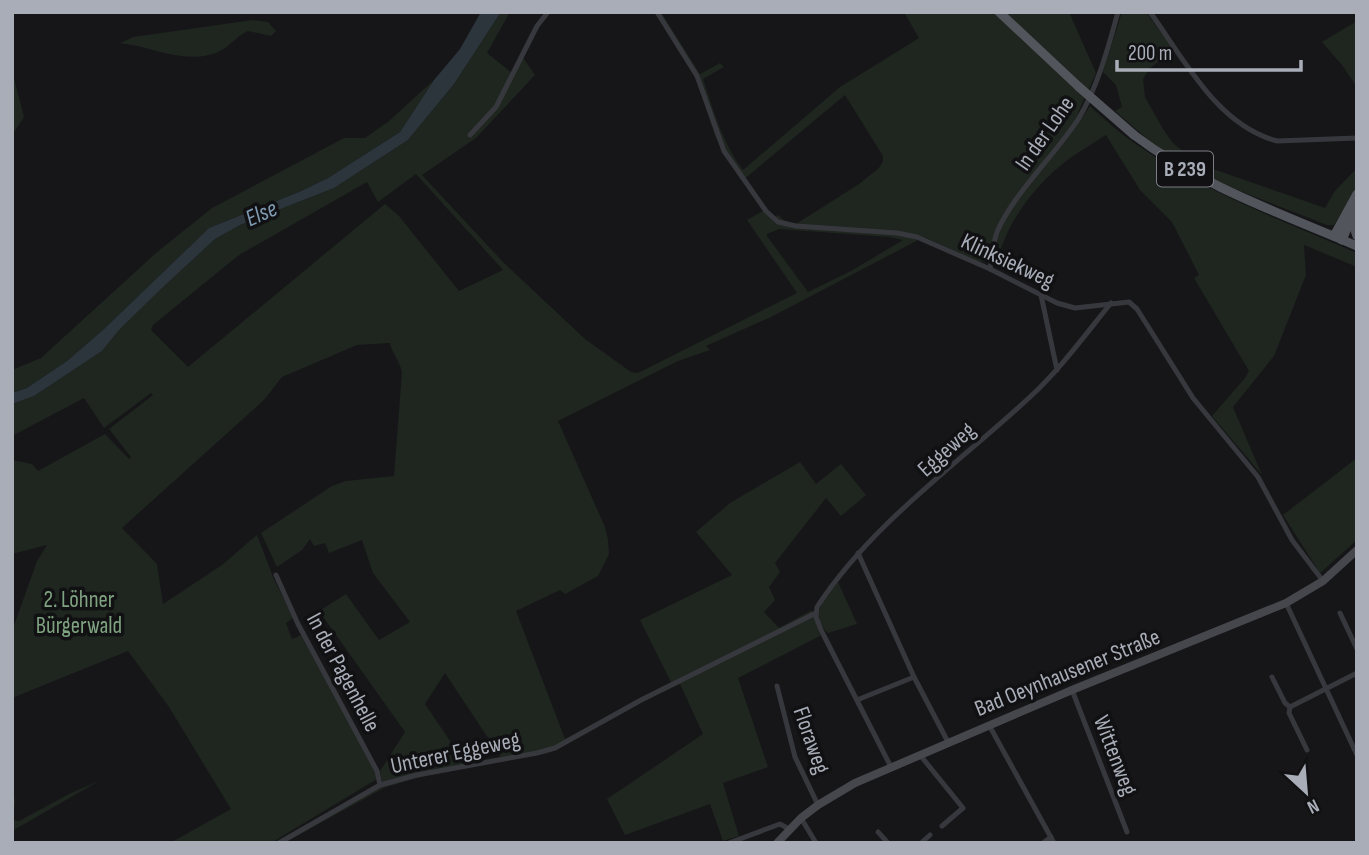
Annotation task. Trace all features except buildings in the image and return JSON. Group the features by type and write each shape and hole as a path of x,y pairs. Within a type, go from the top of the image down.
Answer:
{"main road":[{"name":"B 239","path":"999,12 1134,135 1170,160 1214,185 1357,246"},
{"path":"1338,238 1357,194"},
{"path":"1338,238 1357,205"},
{"path":"1351,219 1357,236"},
{"name":"Bad Oeynhausener Straße","path":"777,843 818,804 855,783 1072,690 1286,603 1323,581 1357,550"}],"street":[{"path":"470,135 496,107 537,26 548,12"},
{"name":"Klinksiekweg","path":"657,12 697,76 724,151 766,211 778,222 916,237 1075,308 1129,302 1137,309 1193,398 1258,477 1292,540 1323,581"},
{"name":"In der Lohe","path":"990,269 997,233 1078,120 1087,103 1100,74 1118,12"},
{"path":"1150,12 1206,90 1230,115 1253,131 1277,141 1357,138"},
{"path":"1041,295 1057,370"},
{"name":"Eggeweg","path":"816,613 818,605 858,553 1057,370 1111,303"},
{"path":"858,553 914,677 948,742"},
{"name":"In der Pagenhelle","path":"276,575 298,624 377,771 380,785"},
{"path":"1286,603 1356,753"},
{"path":"816,613 821,630 891,767"},
{"name":"Unterer Eggeweg","path":"279,843 380,785 417,775 555,748 641,700 816,613"},
{"path":"1340,614 1357,649"},
{"path":"1290,707 1357,673"},
{"path":"857,701 914,677"},
{"path":"1272,677 1285,703 1290,707"},
{"name":"Floraweg","path":"777,686 795,757 818,804"},
{"name":"Wittenweg","path":"1072,690 1127,832"},
{"path":"1290,707 1289,713 1307,750"},
{"path":"989,725 1053,840 1043,843"},
{"path":"920,755 963,808 942,826"},
{"path":"801,818 816,843"},
{"path":"729,843 780,824 789,829"},
{"path":"878,832 887,843"},
{"path":"921,843 930,835"}],"green space":[{"name":"2. Löhner Bürgerwald","path":"501,12 510,12 487,53 511,72 508,78 510,81 522,56 535,75 476,138 422,175 504,263 585,339 631,372 638,373 797,293 747,220 763,211 772,219 778,215 785,221 796,224 859,184 879,168 883,161 883,156 845,95 742,181 715,136 696,77 655,12 661,12 700,74 720,63 724,67 703,79 724,138 743,170 840,87 919,38 904,12 1069,12 1096,73 1078,113 1082,118 1090,106 1133,142 1192,178 1246,205 1357,253 1357,267 1304,245 1306,275 1274,356 1233,407 1262,475 1212,416 1249,371 1194,278 1199,275 1172,222 1140,190 1106,135 1065,162 1031,195 1006,236 997,265 977,261 924,237 771,317 706,346 710,350 678,361 558,421 605,527 609,554 598,576 565,594 560,590 516,611 565,739 671,682 640,620 732,575 696,532 730,503 800,462 816,484 841,464 866,495 841,516 826,498 775,563 780,572 769,587 775,600 764,612 779,628 812,610 820,636 738,678 768,767 723,783 739,836 723,841 710,804 625,835 607,799 703,734 680,684 565,745 519,758 416,778 384,788 284,843 273,843 382,782 380,771 405,732 319,611 346,594 379,640 410,622 373,573 362,540 329,553 325,543 314,546 310,539 302,550 277,567 261,533 332,486 346,481 394,476 402,372 390,343 357,345 282,377 264,400 122,528 157,564 163,604 222,565 257,535 293,618 286,623 292,639 301,635 375,769 377,779 271,843 170,843 231,809 169,707 128,651 12,698 12,631 37,561 47,545 12,554 12,460 32,464 38,471 105,434 129,459 131,457 109,429 153,395 151,393 104,428 84,398 12,436 12,404 34,396 102,351 119,330 215,239 240,225 334,188 408,140 454,84","holes":["416,174 503,270 459,291 399,216 385,204 188,367 151,330 153,325 239,255 367,182 378,202","779,229 889,237 903,240 851,271 808,292 767,236","445,673 500,757 465,763 425,704"]},
{"path":"1122,12 1146,12 1174,50 1150,68 1143,79 1145,97 1172,142 1196,163 1325,208 1334,192 1357,168 1357,188 1334,225 1327,225 1222,184 1193,169 1152,143 1115,111 1122,107 1116,85 1103,72"},
{"path":"253,20 268,22 276,31 271,36 248,31 222,50 210,55 184,56 120,43 133,37"},
{"path":"1357,21 1357,87 1322,42"},
{"path":"12,70 24,117 12,135"},
{"path":"434,80 400,132 328,178 209,228 67,361 27,388 12,393 12,370 41,358 156,253 212,208 344,138 365,138 389,121"},
{"path":"1357,458 1357,540 1320,573 1283,515"},
{"path":"838,582 857,624 828,633 822,626 819,613 824,600"},
{"path":"12,778 15,802 13,820 19,821 99,781 12,831"}],"water":[{"name":"Else","path":"481,12 501,12 454,84 408,140 334,188 240,225 215,239 119,330 102,351 34,396 12,404 12,393 27,388 67,361 209,228 328,178 400,132 434,80 460,49"}]}
